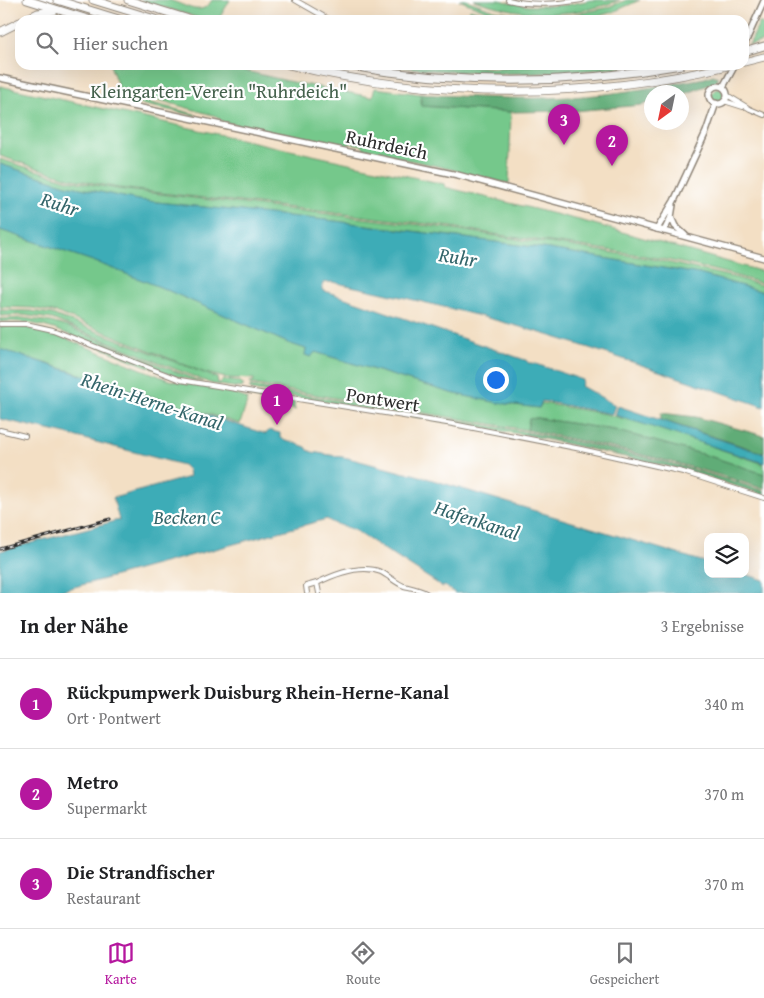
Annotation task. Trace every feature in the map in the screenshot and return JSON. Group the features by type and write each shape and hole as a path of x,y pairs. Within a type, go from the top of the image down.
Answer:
{"highway":[{"path":"27,0 75,15"},
{"path":"57,0 106,15"},
{"path":"93,0 141,15"},
{"path":"106,0 127,11"},
{"path":"128,0 176,15"},
{"path":"34,15 48,10 62,11"},
{"path":"0,32 15,24"},
{"path":"749,50 764,46"},
{"path":"749,61 764,57"},
{"path":"316,70 407,85 504,91 566,90 616,85 665,79 709,70"},
{"path":"381,70 425,76 505,80 614,75 648,70"}],"main road":[{"path":"749,35 764,1"},
{"path":"657,229 673,204 706,132 716,104 726,98 723,87 732,70"},
{"name":"Ruhrdeich","path":"0,78 449,173 764,258"},
{"path":"716,104 710,99 710,90 714,86 723,87"},
{"path":"664,231 671,217 673,204"},
{"path":"671,217 675,226 687,236"}],"street":[{"path":"294,0 321,15"},
{"path":"508,0 527,4 582,0"},
{"path":"726,98 764,115"},
{"name":"Pontwert","path":"0,324 26,324 53,330 180,380 447,423 581,449 683,472 764,498"},
{"path":"0,430 25,436"},
{"path":"307,593 306,586 360,569 381,572 404,586 414,587 426,593"},
{"path":"317,583 319,593"}],"green space":[{"path":"140,0 168,0 197,9 208,6 212,0 230,0 221,15 189,15"},
{"path":"459,0 466,0 494,10 523,15 492,13"},
{"path":"474,0 499,0 528,6 545,6 566,5 591,0 620,0 583,10 547,13 511,10"},
{"path":"627,0 640,0 602,15 572,15 605,8"},
{"path":"470,9 490,15 468,15"},
{"path":"760,22 764,26 764,41 749,45"},
{"name":"Kleingarten-Verein \"Ruhrdeich\"","path":"112,70 241,70 372,97 375,88 421,94 421,106 511,112 509,184 442,167 365,151 362,145 349,143 347,147 223,122 216,116 119,89"},
{"path":"436,70 589,70 511,73"},
{"path":"713,75 718,77 718,79 716,82 689,92 689,85 665,85"},
{"path":"0,86 444,184 445,187 583,221 764,272 764,284 706,268 616,251 452,227 118,188 68,178 0,156"},
{"path":"644,88 644,105 574,111 511,112 421,106 421,94 551,98"},
{"path":"718,89 724,95 718,101 712,95"},
{"path":"104,91 195,114 197,116 102,96"},
{"path":"0,159 68,180 118,189 455,229 653,259 764,286 764,292 699,274 549,249 335,221 138,200 66,185 0,164"},
{"path":"0,230 93,261 160,287 288,343 306,349 305,355 311,357 315,352 451,393 499,403 539,408 542,403 606,414 648,425 764,464 764,474 709,456 614,430 537,418 529,419 527,430 251,384 250,382 254,381 254,379 226,378 205,373 58,313 32,308 0,307"},
{"path":"0,310 52,314 217,378 218,383 223,380 241,382 243,387 212,384 52,319 22,315 0,316"},
{"path":"23,318 51,322 68,327 204,383 151,368 51,328 26,323 0,322 0,319"},
{"path":"15,326 52,333 169,380 223,390 248,399 240,424 0,349 0,327"},
{"path":"250,386 527,432 526,435 252,390"},
{"path":"235,392 295,401 294,408 296,410"},
{"path":"661,413 696,417 764,436 764,453 661,420"},
{"path":"537,418 614,430 709,456 764,474 764,489 676,463 527,430 529,419"},
{"path":"527,432 617,450 676,465 764,491 764,495 683,470 526,435"}],"water":[{"name":"Ruhr","path":"0,164 66,185 138,200 335,221 549,249 699,274 764,292 764,407 517,326 425,302 332,282 323,283 322,290 528,361 528,363 583,380 581,386 615,405 612,414 542,401 539,408 499,403 451,393 315,352 311,357 305,355 306,349 288,343 160,287 93,261 0,230"},
{"path":"0,349 266,434 269,430 280,433 280,438 306,447 312,452 348,458 413,474 704,562 704,578 749,578 749,575 764,580 764,593 455,593 354,530 327,519 52,593 0,593 0,551 119,520 113,498 189,477 188,470 183,465 62,433 0,419"},
{"path":"618,406 764,454 764,463 615,415"}],"railway":[{"path":"0,549 110,519"}],"place":[{"name":"Die Strandfischer","path":"564,145"},
{"name":"Metro","path":"612,166"},
{"name":"Rückpumpwerk Duisburg Rhein-Herne-Kanal","path":"277,425"}],"water label":[{"name":"Rhein-Herne-Kanal","path":"152,401"},
{"name":"Becken C","path":"187,517"},
{"name":"Hafenkanal","path":"477,520"}]}
